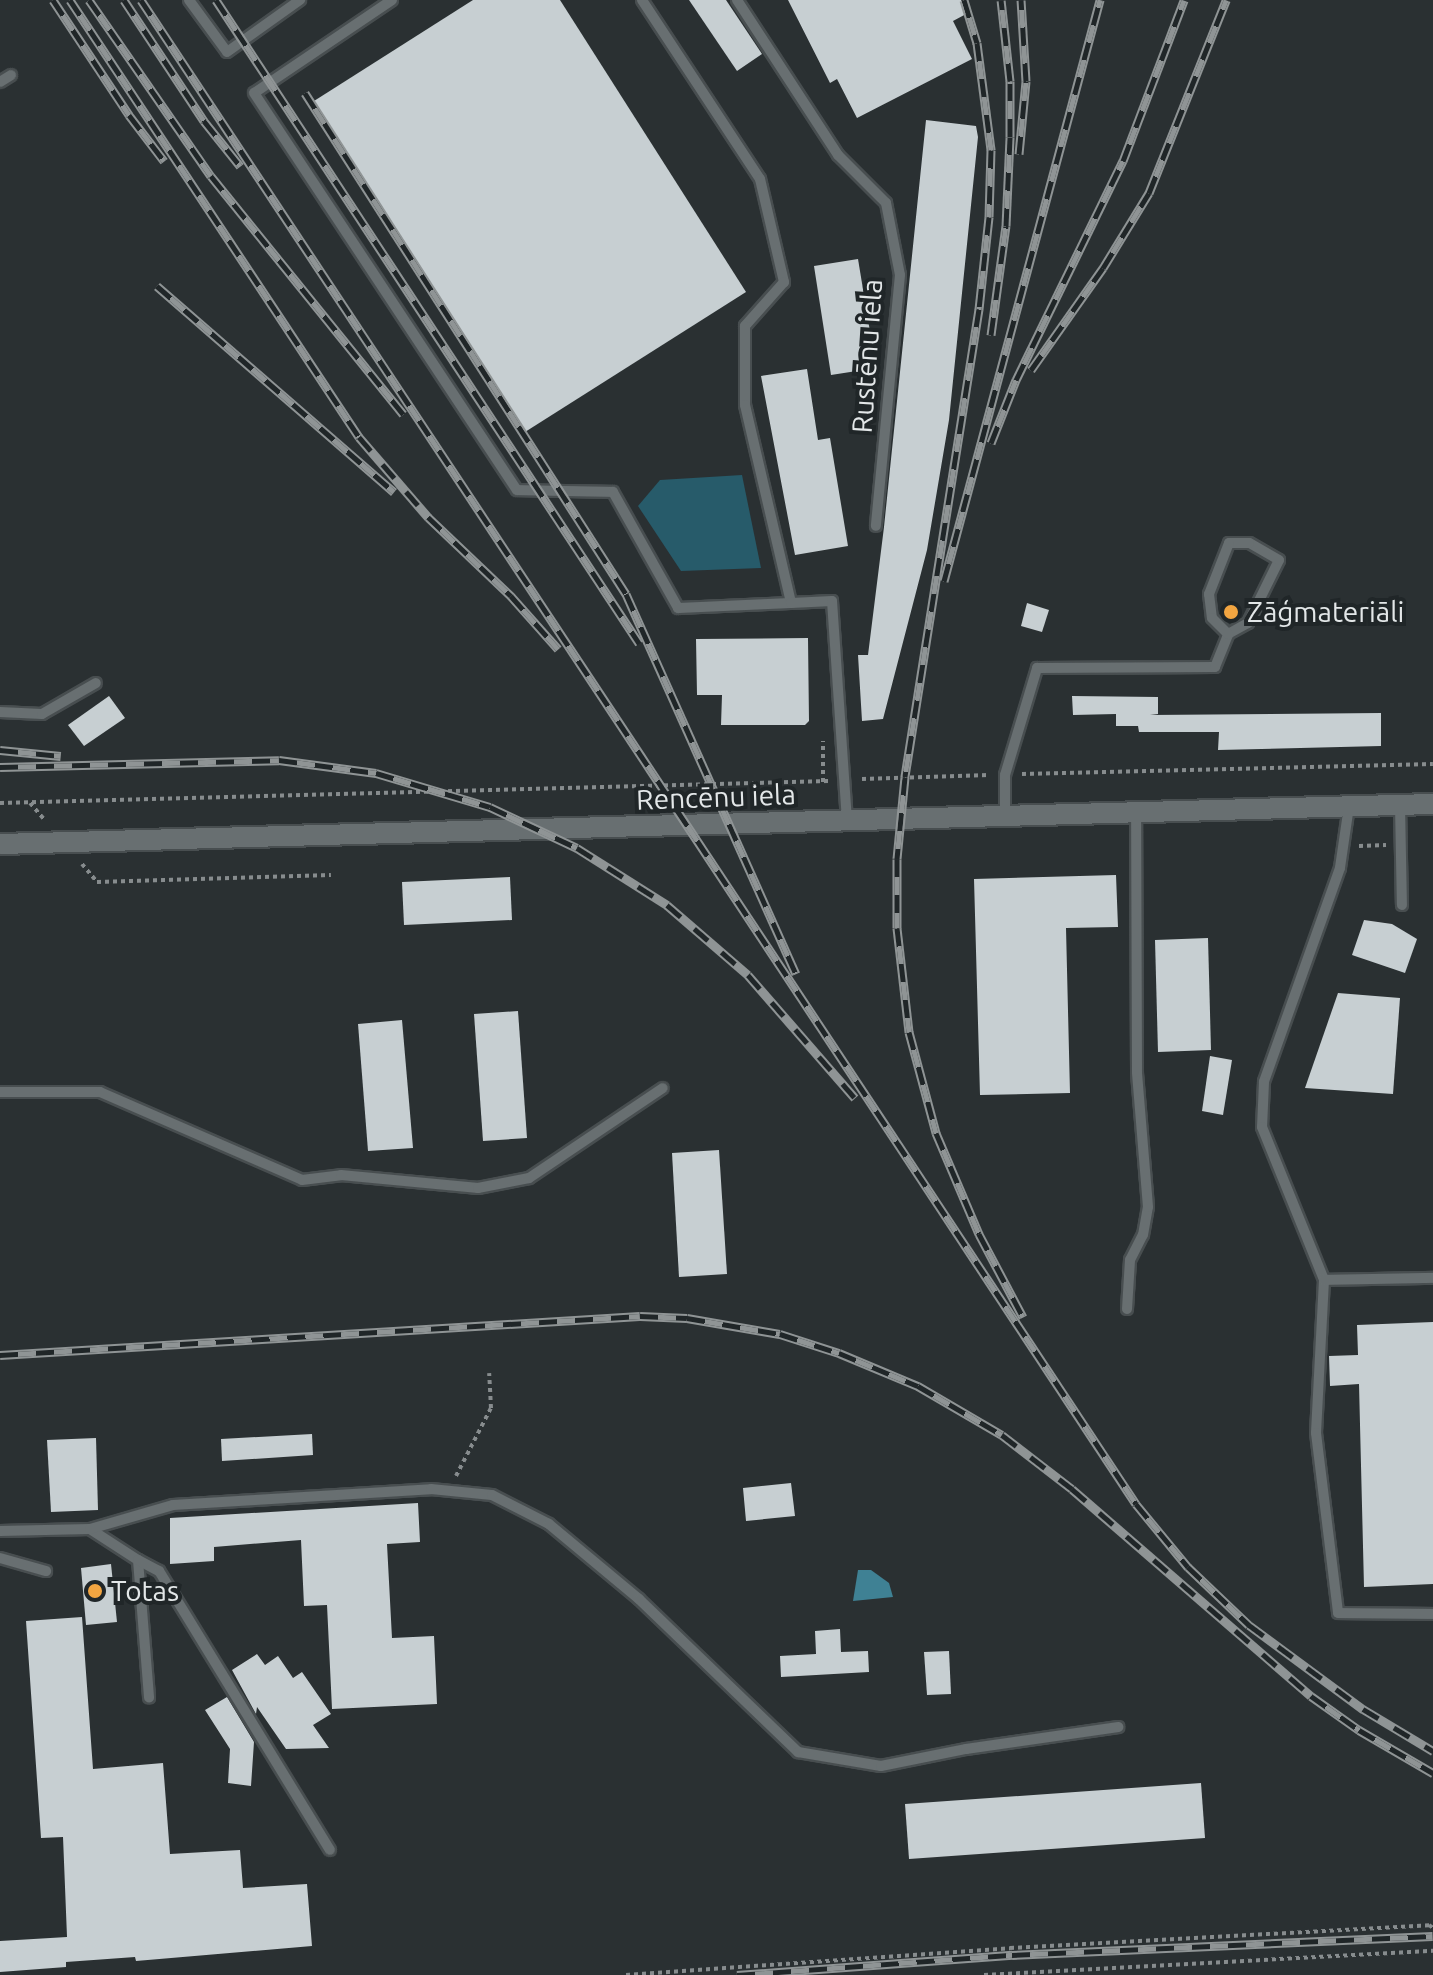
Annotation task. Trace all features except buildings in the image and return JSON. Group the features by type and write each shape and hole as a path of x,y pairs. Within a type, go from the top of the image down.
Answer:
{"street":[{"name":"Rencēnu iela","path":"0,844 1433,804"}],"lane":[{"path":"189,0 227,52 300,0"},
{"path":"392,0 254,93 517,490 613,492 678,608 832,601 847,821"},
{"path":"642,0 760,179 784,282 745,326 745,405 791,603"},
{"name":"Rustēnu iela","path":"737,0 838,155 886,203 900,275 876,526"},
{"path":"0,82 11,75"},
{"path":"1005,817 1005,775 1037,668 1215,667 1228,634 1248,623 1279,560 1249,543 1229,543 1209,594 1212,618 1228,634"},
{"path":"0,712 42,714 96,683"},
{"path":"1400,805 1402,905"},
{"path":"1349,806 1340,868 1264,1082 1262,1127 1324,1280 1316,1433 1338,1613 1433,1614"},
{"path":"1127,1309 1130,1260 1143,1235 1148,1207 1137,1072 1136,814"},
{"path":"0,1092 100,1092 302,1180 341,1175 478,1188 529,1178 663,1088"},
{"path":"1324,1280 1433,1278"},
{"path":"0,1531 90,1529 173,1505 449,1488 492,1495 549,1524 639,1599 798,1752 881,1766 966,1749 1118,1727"},
{"path":"90,1529 159,1571 330,1850"},
{"path":"0,1558 46,1571"},
{"path":"138,1560 149,1698"}],"path":[{"path":"823,782 821,755 825,729"},
{"path":"0,803 1433,764"},
{"path":"29,802 97,882 331,875"},
{"path":"449,1488 491,1408 489,1373"},
{"path":"626,1975 1025,1947 1429,1925 1433,1928"},
{"path":"984,1975 1433,1951"}],"shaded area":[{"path":"742,475 761,568 681,571 638,506 660,480"},
{"path":"858,1570 871,1570 889,1583 893,1597 853,1601"}],"railway":[{"path":"53,0 129,115 164,161"},
{"path":"70,0 359,437 428,517 511,596 558,649"},
{"path":"89,0 211,176 403,414"},
{"path":"124,0 204,121 240,166"},
{"path":"141,0 1136,1504 1188,1567 1249,1625 1363,1709 1433,1751"},
{"path":"216,0 639,643"},
{"path":"964,0 977,43 991,150 989,217 979,309 905,777 897,859 897,928 909,1032 936,1133 979,1234 1023,1317"},
{"path":"991,335 1006,226 1010,137 1010,81 1001,0"},
{"path":"1019,154 1026,81 1021,0"},
{"path":"944,581 1100,0"},
{"path":"991,443 1016,380 1123,161 1184,0"},
{"path":"1031,370 1103,268 1149,193 1226,0"},
{"path":"305,93 626,594 796,974"},
{"path":"157,286 394,492"},
{"path":"0,750 61,756"},
{"path":"0,767 279,760 376,773 490,807 577,848 667,905 748,975 855,1098"},
{"path":"0,1355 640,1316 687,1318 780,1334 839,1353 918,1386 1002,1435 1072,1489 1311,1696 1359,1730 1433,1773"},
{"path":"737,1975 1012,1955 1433,1936"}],"place":[{"name":"Zāģmateriāli","path":"1231,612"},
{"name":"Totas","path":"95,1591"}]}
